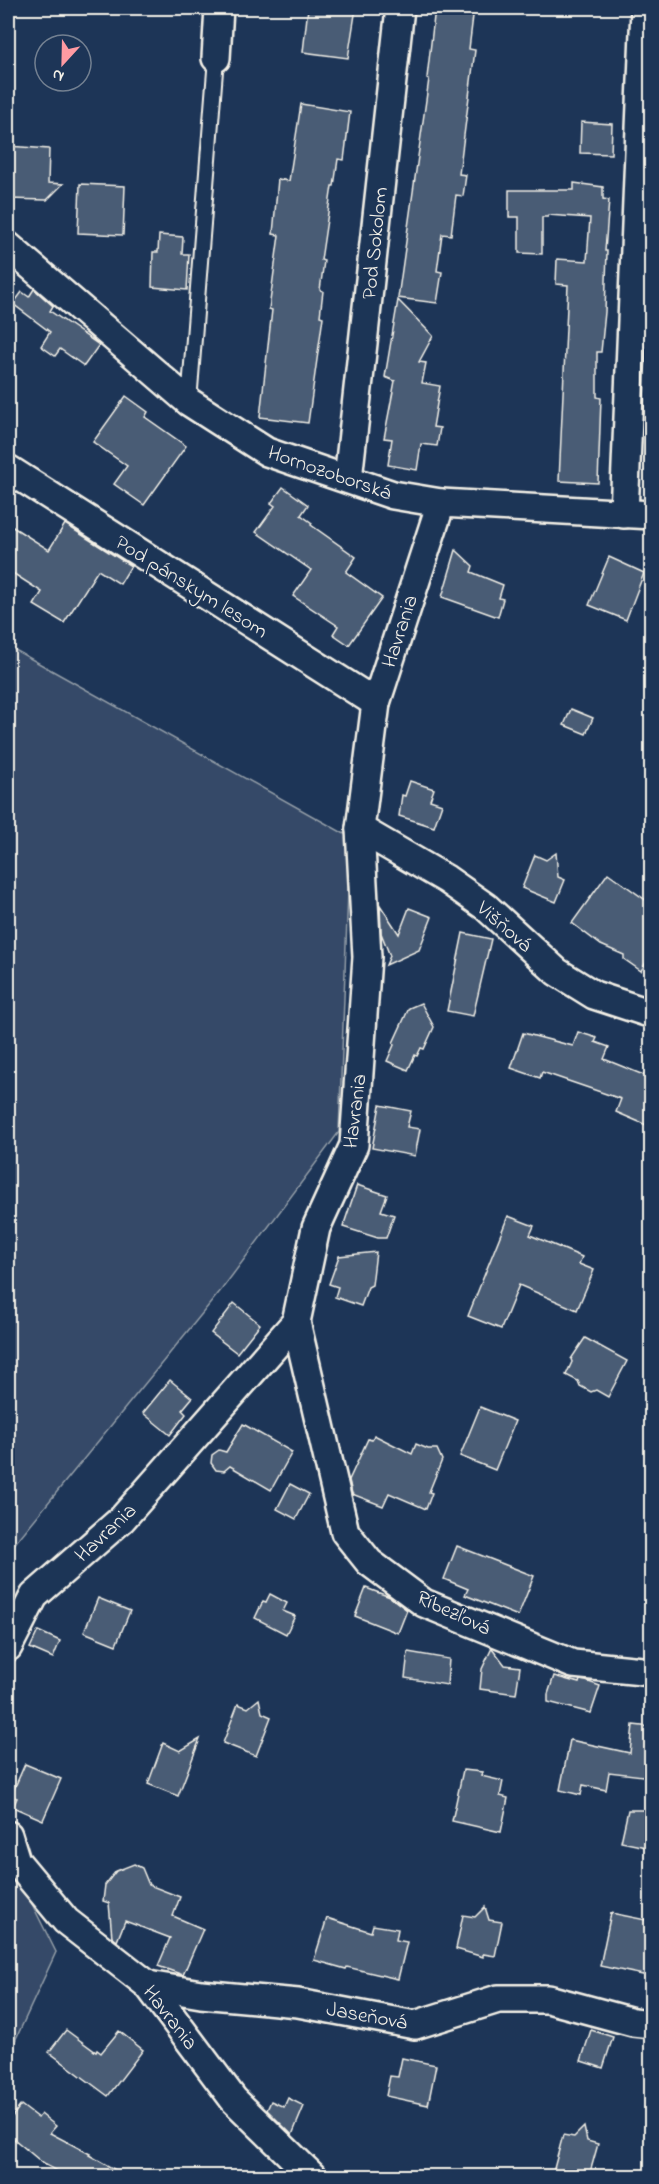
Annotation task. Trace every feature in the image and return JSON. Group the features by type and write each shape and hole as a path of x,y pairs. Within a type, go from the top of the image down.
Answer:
{"street":[{"path":"216,58 219,8"},
{"name":"Pod Sokolom","path":"348,479 400,8"},
{"path":"624,514 645,128 645,8"},
{"name":"Hornozoborská","path":"8,246 189,402 267,452 393,495 441,503 651,515"},
{"name":"Pod pánskym lesom","path":"8,469 376,703"},
{"name":"Havrania","path":"8,1647 34,1596 122,1519 296,1322 316,1228 354,1145 367,957 360,829 376,703 441,503"},
{"name":"Višňová","path":"360,829 446,879 486,907 557,972 594,995 651,1014"},
{"name":"Ríbezľová","path":"296,1322 345,1532 369,1562 424,1603 573,1664 651,1672"},
{"name":"Havrania","path":"8,1835 16,1861 66,1921 148,1985 234,2100 312,2176"},
{"name":"Jaseňová","path":"148,1985 201,1994 298,2002 415,2025 498,1999 548,1999 633,2022 651,2024"}],"lane":[{"path":"189,402 216,58"}],"shaded area":[{"path":"8,646 350,837 339,1132 222,1289 8,1552"},
{"path":"8,1856 56,1952 8,2056"}],"building":[{"path":"308,8 356,8 348,58 303,52"},
{"path":"435,8 474,8 469,49 475,50 459,174 466,175 463,196 456,195 451,235 442,234 437,271 442,272 437,303 398,298 429,79 427,78"},
{"path":"301,104 350,112 344,160 338,159 334,186 332,186 321,260 324,261 320,290 323,291 320,316 323,317 308,423 260,417 272,310 269,309 279,235 273,234 278,179 289,181"},
{"path":"581,122 612,124 611,154 580,153"},
{"path":"8,146 49,149 48,183 63,184 47,200 8,199"},
{"path":"574,183 603,187 603,199 609,200 605,251 607,251 605,312 601,352 597,352 597,397 601,398 598,483 559,481 568,285 556,284 557,259 587,261 590,218 548,215 548,217 542,217 542,254 519,253 519,217 509,217 509,190 574,190"},
{"path":"80,184 125,186 123,235 78,233"},
{"path":"159,235 183,237 182,254 189,254 187,290 152,287 153,252 158,252"},
{"path":"34,289 53,306 50,311 99,345 84,366 60,349 55,356 41,346 50,332 13,304 22,292 29,297"},
{"path":"398,300 433,336 419,362 426,363 422,383 440,386 433,427 440,428 437,446 421,444 417,470 388,465 392,439 384,438 395,381 385,377"},
{"path":"126,396 148,412 145,417 186,446 144,505 114,484 127,466 93,442"},
{"path":"283,487 308,505 301,515 312,523 311,525 356,557 346,572 382,598 349,645 333,634 338,626 293,596 311,570 256,532 275,506 271,503"},
{"path":"8,524 49,550 65,524 131,566 120,584 98,570 64,623 34,605 42,592 8,570"},
{"path":"456,550 473,566 471,572 503,585 499,598 503,599 498,617 442,597"},
{"path":"609,557 644,573 626,620 589,605"},
{"path":"571,709 593,718 586,734 564,725"},
{"path":"410,781 434,789 430,800 442,804 434,827 399,816 402,795 405,796"},
{"path":"556,853 558,877 565,880 556,902 522,888 535,855 546,860"},
{"path":"608,873 651,904 651,954 641,971 624,959 624,955 601,945 572,923"},
{"path":"380,905 399,934 409,908 432,917 419,950 386,965 390,956 381,933"},
{"path":"463,933 491,939 473,1016 447,1011"},
{"path":"421,1003 434,1027 424,1049 421,1048 417,1056 415,1055 408,1070 387,1061 409,1008"},
{"path":"578,1032 597,1038 595,1042 609,1047 604,1059 651,1078 651,1127 616,1112 621,1099 542,1072 540,1078 511,1068 523,1033 573,1046"},
{"path":"380,1105 411,1111 407,1127 420,1129 415,1156 372,1148"},
{"path":"357,1185 387,1195 381,1211 394,1215 386,1238 378,1238 343,1227"},
{"path":"508,1216 534,1226 530,1235 582,1257 579,1264 594,1270 577,1310 519,1285 501,1329 468,1316"},
{"path":"376,1252 372,1285 368,1287 361,1306 335,1297 338,1287 329,1284 339,1256"},
{"path":"234,1303 260,1324 237,1353 211,1333"},
{"path":"585,1338 627,1361 608,1397 596,1390 591,1392 566,1375 572,1362 571,1359"},
{"path":"170,1380 192,1398 182,1410 186,1414 170,1435 143,1413"},
{"path":"480,1407 515,1421 495,1470 460,1456"},
{"path":"243,1424 292,1452 271,1490 230,1466 224,1471 216,1470 211,1463 212,1455 219,1450 226,1452"},
{"path":"374,1435 412,1454 416,1444 428,1449 437,1449 442,1460 429,1492 432,1493 426,1509 389,1493 383,1506 352,1494 349,1480 368,1439 372,1440"},
{"path":"290,1484 309,1494 296,1519 277,1509"},
{"path":"457,1546 534,1576 518,1616 465,1595 468,1589 444,1579"},
{"path":"366,1588 390,1597 407,1610 398,1633 355,1616"},
{"path":"270,1594 287,1603 283,1611 295,1616 286,1634 255,1618 263,1601 266,1602"},
{"path":"98,1598 130,1611 116,1645 84,1632"},
{"path":"38,1631 60,1641 53,1658 30,1648"},
{"path":"492,1648 505,1665 520,1667 516,1694 480,1689 482,1669"},
{"path":"408,1652 449,1659 447,1685 405,1678"},
{"path":"554,1676 579,1683 580,1680 586,1681 600,1686 591,1713 548,1702"},
{"path":"259,1699 262,1713 271,1717 256,1756 223,1743 238,1704 248,1708"},
{"path":"633,1725 651,1727 651,1777 609,1772 606,1790 583,1785 581,1795 560,1790 570,1740 630,1753"},
{"path":"200,1739 178,1796 148,1784 163,1743 180,1751"},
{"path":"25,1764 61,1779 43,1820 13,1807 17,1798 11,1796"},
{"path":"463,1770 482,1772 481,1776 503,1781 500,1796 508,1798 501,1832 452,1821"},
{"path":"628,1810 651,1810 651,1848 621,1842"},
{"path":"134,1864 142,1868 149,1885 180,1897 173,1916 203,1929 183,1975 158,1966 170,1938 125,1921 117,1941 112,1937 109,1903 103,1901 105,1885 116,1871"},
{"path":"485,1907 489,1920 502,1922 495,1956 483,1954 483,1957 456,1949 463,1915 475,1917"},
{"path":"611,1913 651,1921 651,1960 648,1976 600,1966"},
{"path":"327,1918 371,1932 373,1925 398,1929 396,1940 407,1942 398,1979 314,1960"},
{"path":"66,2030 96,2052 97,2050 101,2053 119,2031 143,2050 108,2096 49,2052"},
{"path":"591,2030 613,2037 603,2068 581,2061"},
{"path":"402,2058 436,2065 428,2105 386,2096 390,2076 398,2077"},
{"path":"288,2098 304,2106 292,2135 267,2110 271,2101 284,2107"},
{"path":"21,2105 38,2118 41,2114 56,2126 50,2133 126,2176 67,2176 44,2164 8,2134 8,2122"},
{"path":"584,2127 587,2141 598,2144 589,2176 552,2176 563,2135 574,2137"}]}
